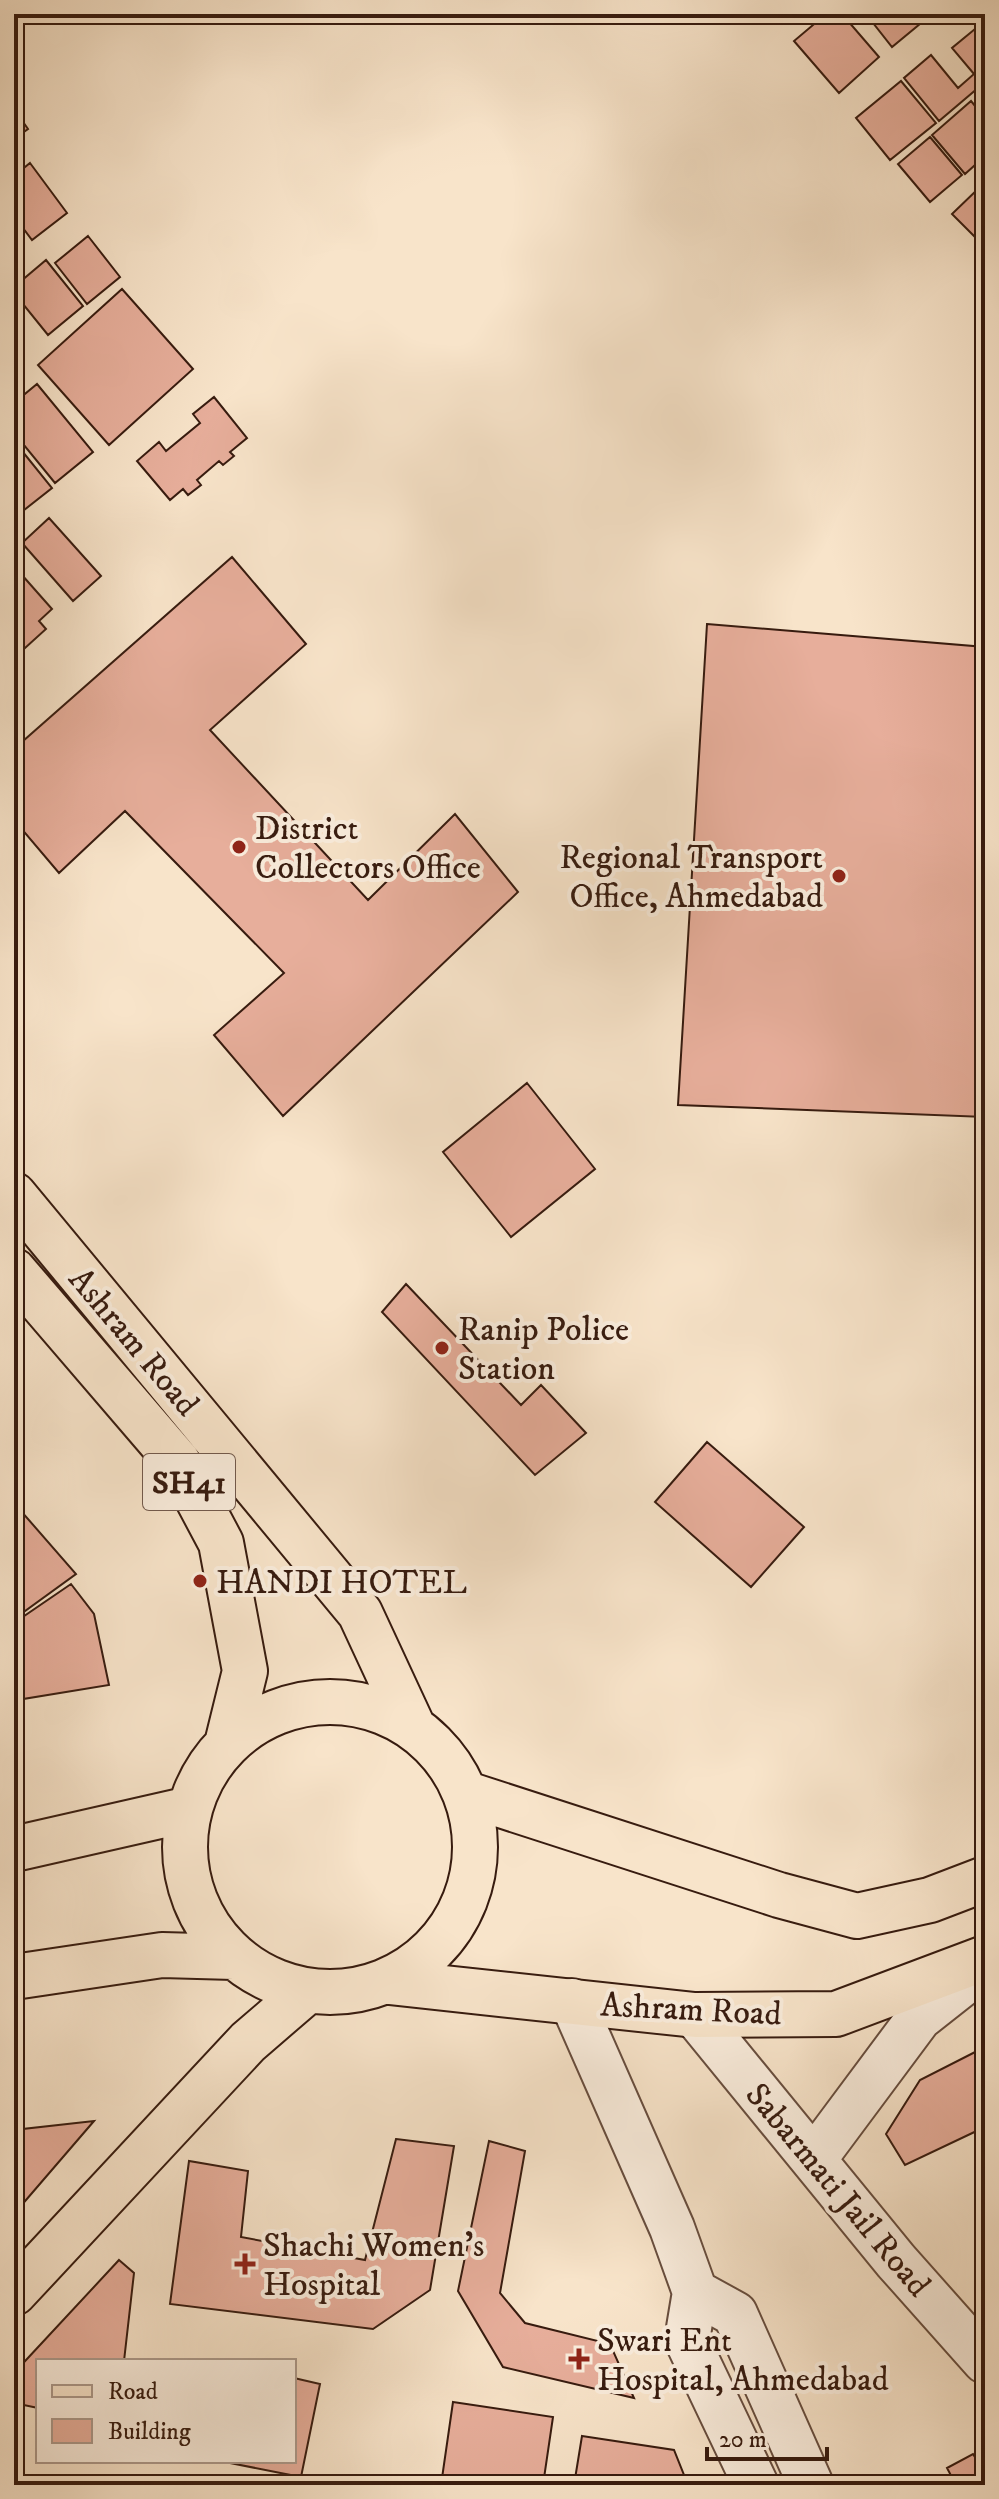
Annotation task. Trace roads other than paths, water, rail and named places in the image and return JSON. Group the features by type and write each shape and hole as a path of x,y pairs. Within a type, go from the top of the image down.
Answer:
{"main road":[{"name":"Ashram Road","path":"14,1195 360,1613 412,1725"},
{"name":"Ashram Road","path":"14,1271 178,1462 221,1543 245,1671 227,1744"},
{"path":"316,1701 367,1705 412,1725 445,1755 467,1794 476,1837 472,1882 455,1923 426,1958 389,1982 348,1993 306,1992 267,1980 234,1957 207,1927 190,1889 184,1849 190,1809 204,1774 227,1744 268,1715 316,1701"},
{"path":"467,1794 779,1895 857,1916 930,1900 985,1879"},
{"path":"14,1849 190,1809"},
{"path":"14,1977 162,1955 234,1957"},
{"name":"Ashram Road","path":"389,1982 695,2015 836,2014 985,1958"},
{"path":"14,2293 248,2042 306,1992"}],"street":[{"path":"814,2159 919,2018 985,1966"},
{"path":"572,2001 672,2228 695,2292 687,2340 756,2485"},
{"name":"Sabarmati Jail Road","path":"695,2015 896,2261 985,2361"},
{"path":"695,2292 735,2314 811,2485"}],"place":[{"name":"District Collectors Office","path":"239,847"},
{"name":"Regional Transport Office, Ahmedabad","path":"839,876"},
{"name":"Ranip Police Station","path":"442,1348"},
{"name":"HANDI HOTEL","path":"200,1581"},
{"name":"Shachi Women's Hospital","path":"245,2264"},
{"name":"Swari Ent Hospital, Ahmedabad","path":"579,2359"}]}
